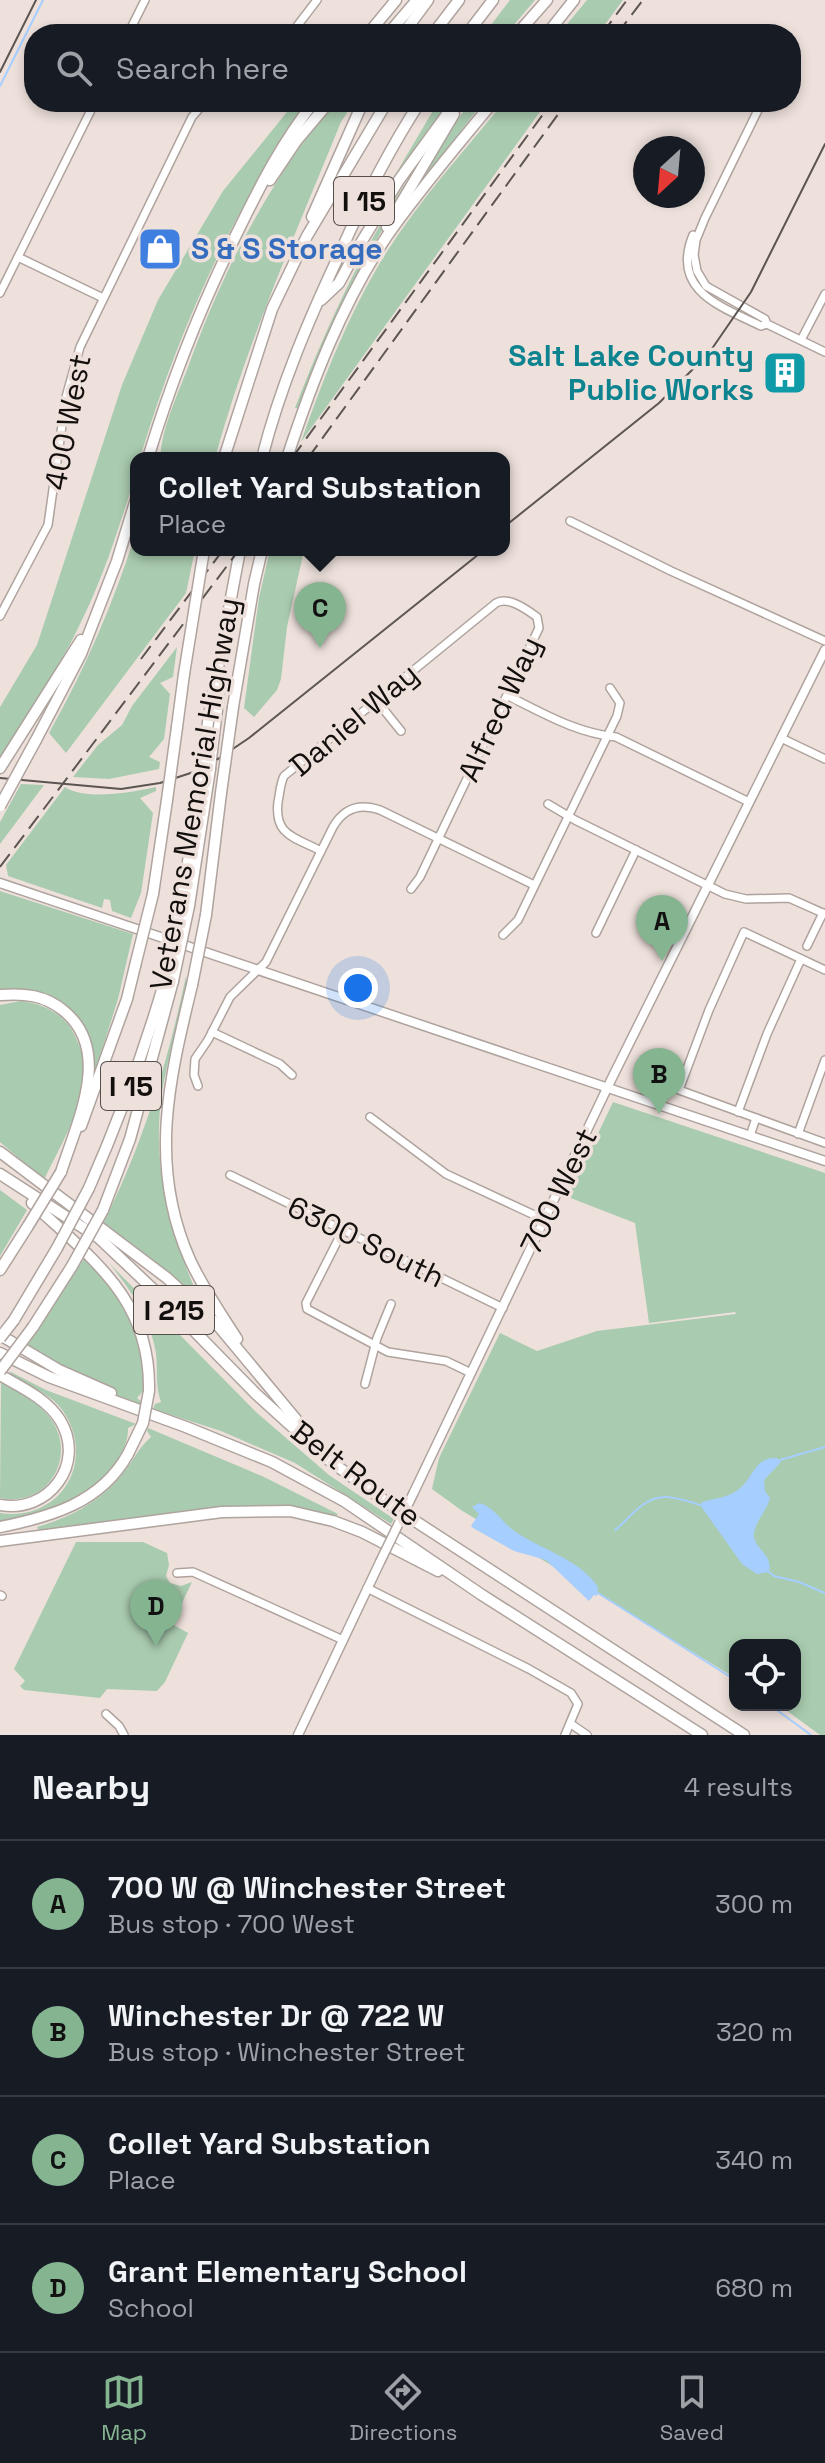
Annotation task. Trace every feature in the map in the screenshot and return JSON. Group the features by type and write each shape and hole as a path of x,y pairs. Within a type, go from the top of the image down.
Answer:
{"highway":[{"path":"376,24 396,0"},
{"path":"397,24 417,0"},
{"path":"410,24 428,0"},
{"path":"441,24 459,0"},
{"path":"475,24 493,0"},
{"path":"526,24 547,0"},
{"path":"555,24 574,0"},
{"path":"150,452 194,325 277,153 307,112"},
{"path":"246,214 297,140 321,112"},
{"path":"272,309 359,112"},
{"name":"I 15","path":"226,452 272,309 307,236 381,112"},
{"name":"I 15","path":"264,452 287,378 316,304 364,201 414,112"},
{"path":"316,304 339,283 399,180 449,112"},
{"path":"289,452 308,397 361,279 390,221 457,112"},
{"path":"361,279 400,219 485,112"},
{"path":"0,806 81,654 99,611 130,517"},
{"name":"Veterans Memorial Highway","path":"0,1270 61,1172 88,1111 127,999 153,894 203,556"},
{"name":"Veterans Memorial Highway","path":"0,1336 14,1320 89,1188 116,1129 169,980 185,904 209,715 239,556"},
{"path":"248,1358 191,1261 172,1209 165,1155 166,1111 173,1062 206,915 233,707 261,556"},
{"path":"0,768 99,611"},
{"path":"185,904 220,700 222,643"},
{"path":"0,1505 31,1504 51,1492 65,1472 69,1447 55,1413 0,1373 72,1266 103,1210 130,1139 169,980"},
{"path":"0,995 24,993 46,1000 78,1023 86,1041 90,1066 83,1102 61,1172"},
{"path":"0,1152 167,1278 216,1323 330,1461"},
{"path":"0,1527 48,1517 98,1490 128,1454 143,1423 149,1391 148,1352 143,1335 118,1287 104,1270 2,1175"},
{"name":"Belt Route","path":"2,1175 99,1238 256,1394 330,1461 392,1506 744,1735"},
{"path":"0,1336 59,1370 186,1427"},
{"name":"Belt Route","path":"0,1353 49,1377 272,1462 344,1501 482,1595 702,1735"},
{"path":"0,1541 222,1512 290,1511 333,1521 362,1532 482,1595"}],"main road":[{"name":"700 West","path":"298,1735 608,1088 825,650"},
{"path":"0,883 825,1161"}],"street":[{"path":"133,24 145,0"},
{"path":"299,24 317,0"},
{"path":"0,293 90,112"},
{"name":"400 West","path":"0,616 48,525 66,397 80,347 196,112"},
{"path":"757,112 705,218 696,228 688,250 688,269 698,282 699,292 712,302 825,352"},
{"path":"18,257 103,298"},
{"path":"801,340 825,294"},
{"path":"570,521 825,641"},
{"name":"Alfred Way","path":"411,889 420,877 508,696 540,623 533,613 501,600"},
{"name":"Daniel Way","path":"321,851 281,828 277,817 281,783 290,770 501,600"},
{"path":"503,935 518,920 620,707 619,698 610,688"},
{"path":"508,696 581,731 616,737 749,802"},
{"path":"376,700 401,731"},
{"path":"781,738 825,759"},
{"path":"548,804 636,850 740,898 789,898 824,914 807,946"},
{"path":"198,1086 194,1075 195,1059 230,997 266,962 333,827 345,812 354,807 370,807 534,885"},
{"path":"596,933 636,850"},
{"path":"825,970 744,932 709,1010 679,1090 825,1143"},
{"path":"726,1128 801,959"},
{"path":"212,1032 280,1064 292,1075"},
{"path":"798,1134 825,1060"},
{"path":"370,1117 446,1174 545,1220"},
{"path":"750,1136 756,1118"},
{"name":"6300 South","path":"230,1175 503,1308"},
{"path":"343,1230 306,1303 307,1309 375,1346 402,1356 446,1361 471,1373"},
{"path":"365,1384 391,1304"},
{"path":"177,1573 193,1572 343,1640"},
{"path":"367,1588 571,1693 578,1704 565,1735"},
{"path":"106,1714 124,1735"},
{"path":"571,1724 587,1735"}],"green space":[{"path":"510,0 535,0 515,24 492,24"},
{"path":"587,0 623,0 605,24 567,24"},
{"path":"287,112 300,112 254,187 210,273 172,362 142,452 130,452 128,499 84,617 54,674 0,758 0,707 37,645 122,385 158,300 223,191"},
{"path":"327,112 348,112 273,288 217,452 161,452 174,402 215,298 268,196"},
{"path":"432,112 442,112 391,182"},
{"path":"463,112 475,112 420,184"},
{"path":"496,112 540,112 301,442 355,310 377,268 421,203"},
{"path":"431,145 353,281 299,408 295,408 323,339 372,239"},
{"path":"130,549 130,556 194,556 186,593 66,753 49,733 98,635"},
{"path":"269,556 303,556 287,627 281,679 277,690 254,717 244,708 259,598"},
{"path":"177,647 173,677 160,683 170,694 164,739 149,757 160,762 159,769 109,779 73,777 98,745 122,725 132,706"},
{"path":"21,784 44,785 0,844 0,822"},
{"path":"65,787 84,794 97,794 156,787 156,791 140,798 153,813 141,893 131,918 112,911 110,900 104,899 102,908 8,876 6,865"},
{"path":"0,891 133,934 118,999 95,1072 86,1036 67,1008 54,998 38,992 20,989 0,991"},
{"path":"186,976 182,1008 166,1071 159,1128 162,1182 175,1236 195,1289 192,1292 103,1224 131,1163 153,1102"},
{"path":"21,1001 46,1008 66,1023 78,1042 85,1065 83,1088 75,1115 44,1180 0,1142 0,1005"},
{"path":"613,1102 825,1173 825,1735 820,1735 787,1711 801,1711 801,1639 729,1639 729,1674 461,1510 432,1489 439,1458 500,1333 537,1351 597,1331 736,1314 649,1323 635,1223 568,1197"},
{"path":"0,1190 27,1210 0,1256"},
{"path":"85,1257 120,1301 136,1334 144,1370 144,1390 137,1398 141,1405 86,1383 24,1351"},
{"path":"109,1263 256,1412 329,1475 394,1519 391,1524 295,1463 221,1431 153,1409 155,1404 161,1402 153,1340 138,1305"},
{"path":"9,1371 46,1390 136,1424 128,1428 127,1440 115,1464 83,1493 54,1509 0,1521 0,1513 22,1513 40,1508 56,1498 74,1468 76,1449 73,1430 57,1404"},
{"path":"1,1382 41,1407 51,1419 61,1449 59,1464 44,1488 17,1499 0,1498"},
{"path":"148,1428 262,1476 338,1514 335,1517 286,1507 244,1506 39,1531 37,1527 74,1513 106,1491 151,1437"},
{"path":"76,1542 143,1542 167,1553 169,1565 166,1576 170,1583 181,1586 192,1582 172,1624 188,1633 165,1682 157,1691 107,1689 100,1698 24,1690 20,1686 25,1681 14,1669"}],"water":[{"path":"777,1458 781,1462 764,1480 765,1491 770,1498 754,1531 755,1541 769,1561 769,1572 757,1574 742,1564 700,1505 735,1492 759,1464"},
{"path":"479,1503 523,1537 581,1569 598,1587 597,1596 594,1595 589,1601 546,1560 514,1551 473,1528 471,1526 479,1514 472,1507"}],"waterway":[{"path":"31,24 43,0"},
{"path":"0,86 24,38"},
{"path":"780,1460 825,1447"},
{"path":"615,1530 651,1500 672,1497 700,1505"},
{"path":"769,1572 825,1593"},
{"path":"598,1593 729,1676"},
{"path":"778,1711 811,1735"}],"tram line":[{"path":"0,72 36,0"},
{"path":"510,522 659,403 709,353 751,292 825,144"},
{"path":"0,778 121,789 160,783 203,769 249,738 476,556"}],"railway":[{"path":"609,24 627,0"},
{"path":"625,24 643,0"},
{"path":"296,452 545,112"},
{"path":"312,452 560,112"},
{"path":"141,659 218,556"},
{"path":"0,867 234,556"}],"place":[{"name":"S & S Storage","path":"160,249"},
{"name":"Salt Lake County Public Works","path":"785,373"},
{"name":"Collet Yard Substation","path":"320,648"},
{"name":"700 W @ Winchester Street","path":"662,961"},
{"name":"Winchester Dr @ 722 W","path":"659,1114"},
{"name":"Grant Elementary School","path":"156,1646"}]}
